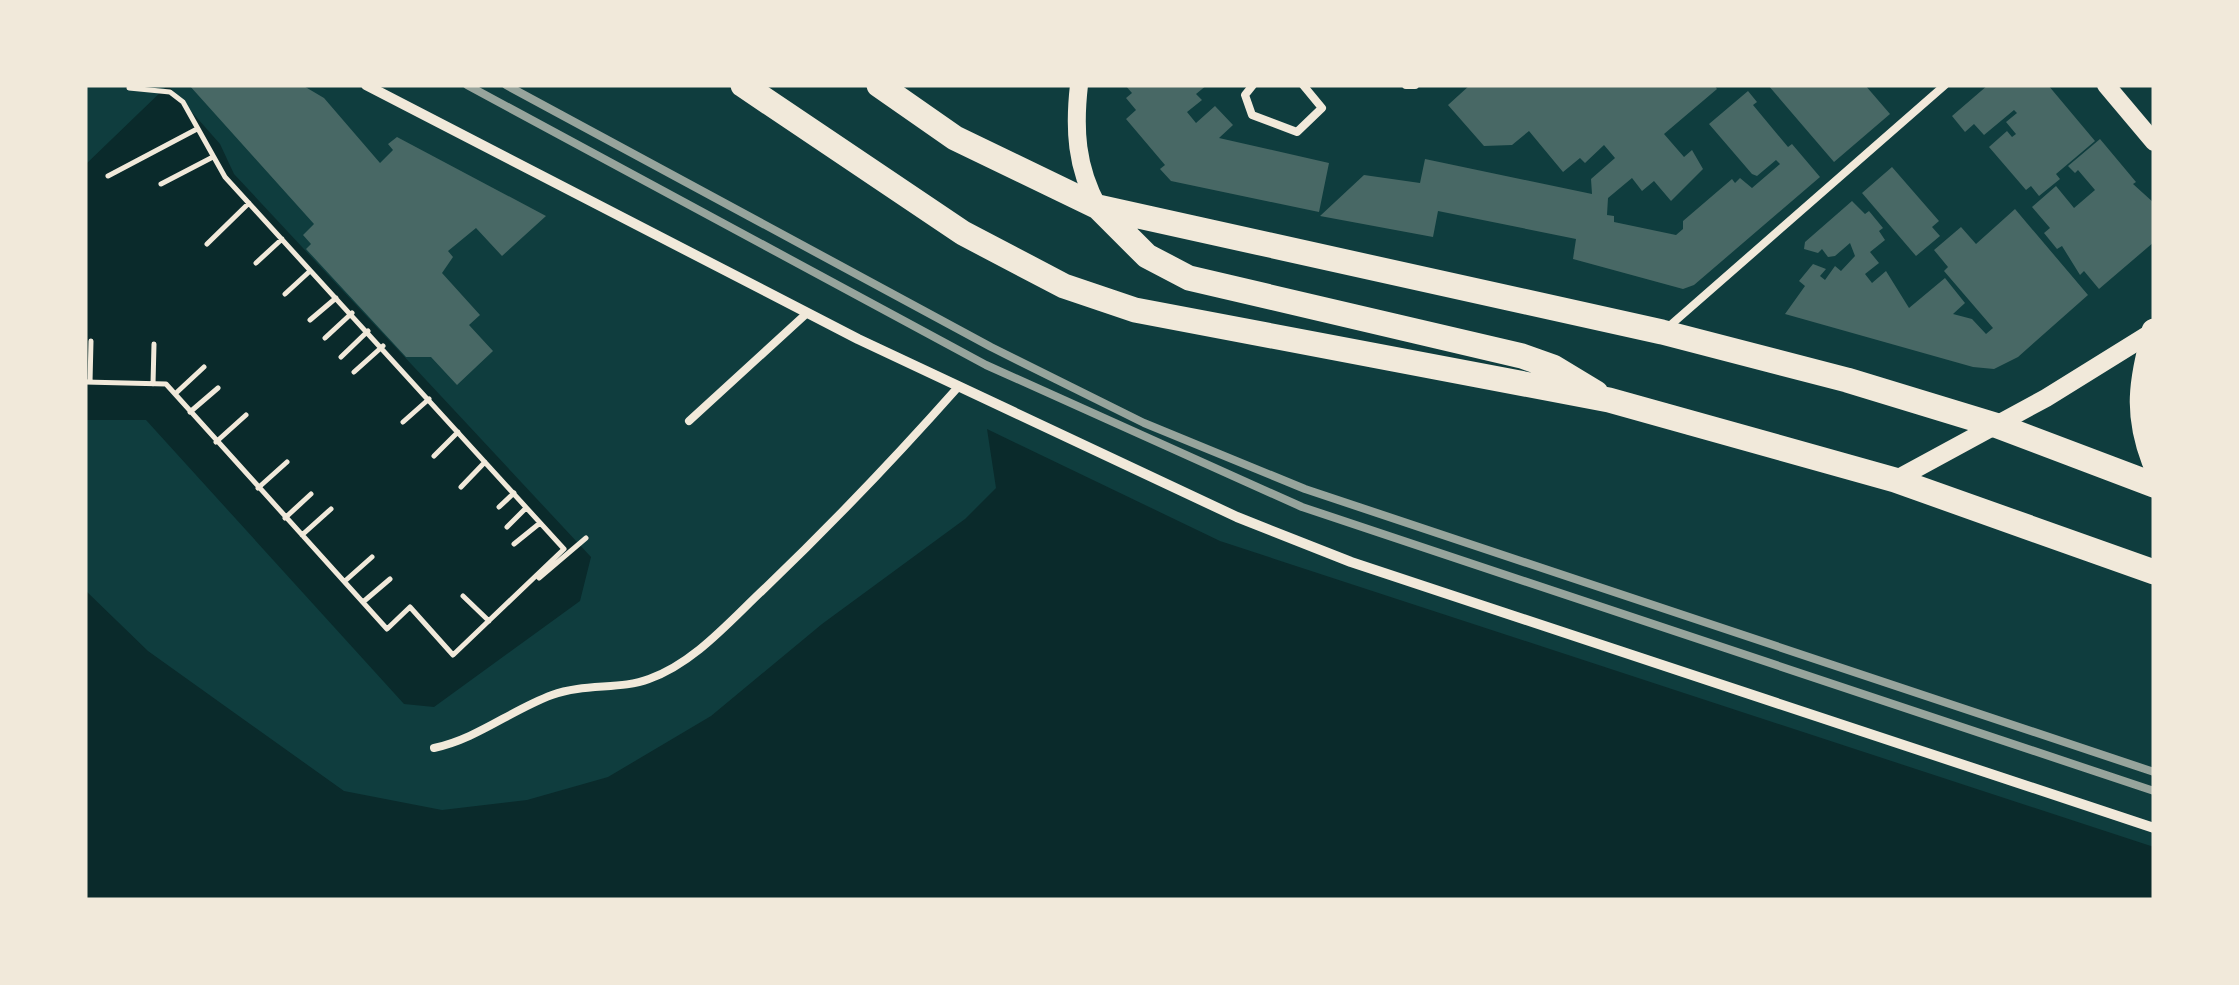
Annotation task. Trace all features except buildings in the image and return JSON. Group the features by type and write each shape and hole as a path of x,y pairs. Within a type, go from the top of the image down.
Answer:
{"main road":[{"path":"743,85 963,234 1064,286 1135,310 1609,400 1895,480 2154,572"},
{"path":"879,85 955,138 1098,207 1662,332 1846,380 1998,426 2154,485"},
{"path":"1098,207 1146,256 1189,278 1522,356 1552,367 1609,400"},
{"path":"2154,331 2140,406 2141,428 2154,461"}],"street":[{"path":"366,85 806,314 1237,517 1351,562 2154,828"},
{"path":"1080,85 1076,115 1082,178 1098,207"},
{"path":"2106,85 2154,142"},
{"path":"1895,480 1998,426 2154,331"}],"lane":[{"path":"1253,85 1244,95 1252,115 1297,132 1322,108 1304,85"},
{"path":"1406,85 1415,85"},
{"path":"1662,332 1944,85"},
{"path":"689,420 806,314"},
{"path":"434,748 458,743 552,695 588,684 646,681 673,668 710,641 848,508 958,386"}],"path":[{"path":"91,341 87,382 166,384 388,629 410,607 452,655 564,549 249,203 212,157 183,102 170,92 129,88"},
{"path":"108,176 197,129"},
{"path":"161,184 212,157"},
{"path":"207,244 249,203"},
{"path":"256,263 282,239"},
{"path":"285,294 310,270"},
{"path":"310,320 336,298"},
{"path":"325,338 352,314"},
{"path":"341,357 368,330"},
{"path":"153,384 154,344"},
{"path":"354,372 383,346"},
{"path":"175,394 204,366"},
{"path":"190,412 218,388"},
{"path":"403,422 428,399"},
{"path":"216,442 246,415"},
{"path":"434,456 458,432"},
{"path":"258,488 287,462"},
{"path":"461,486 484,462"},
{"path":"285,518 312,494"},
{"path":"500,506 514,494"},
{"path":"507,528 526,508"},
{"path":"302,535 330,509"},
{"path":"514,544 540,523"},
{"path":"532,582 586,538"},
{"path":"344,582 372,557"},
{"path":"363,602 390,579"},
{"path":"464,596 489,622"}],"water":[{"path":"168,85 220,144 234,174 591,557 580,601 434,707 404,704 146,420 85,420 85,165"},
{"path":"987,429 1220,541 2154,847 2154,900 85,900 85,590 148,651 344,791 442,810 527,800 608,777 711,716 822,624 965,519 996,488"}],"railway":[{"path":"467,85 986,365 1302,507 2154,791"},
{"path":"506,85 991,347 1144,423 1305,489 2154,772"}]}
